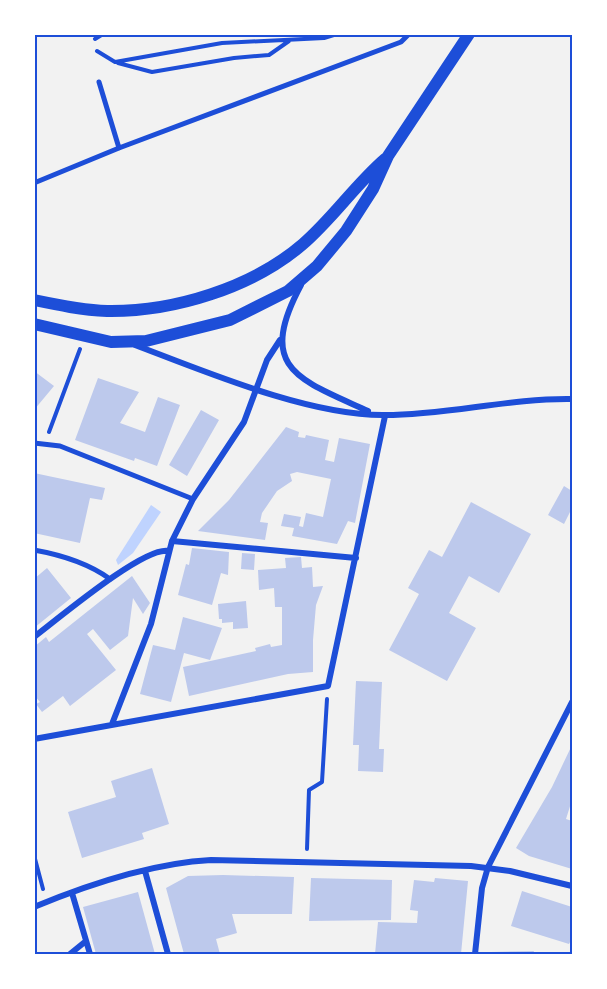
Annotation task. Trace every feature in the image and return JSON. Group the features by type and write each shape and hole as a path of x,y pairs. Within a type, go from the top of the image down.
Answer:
{"main road":[{"path":"34,324 84,337 128,342 173,336 230,320 275,299 304,279 329,253 362,208 388,156 469,34"},
{"path":"34,300 85,309 113,311 158,306 224,288 274,265 302,245 362,178 388,156"}],"street":[{"path":"34,183 119,148 400,42 409,34"},
{"path":"99,82 119,148"},
{"path":"112,724 151,624 172,541 193,499 241,428 271,352 280,340 289,309 304,279"},
{"path":"280,340 284,357 298,374 314,386 374,414"},
{"path":"128,342 257,388 313,405 385,416 515,401 573,399"},
{"path":"34,739 328,686 385,416"},
{"path":"34,443 45,443 94,459 193,499"},
{"path":"172,541 356,558"},
{"path":"34,550 75,560 110,579"},
{"path":"34,637 110,579 149,555 168,551"},
{"path":"475,954 482,888 488,867 573,702"},
{"path":"34,907 145,871 184,862 212,860 488,867 573,886"},
{"path":"145,871 168,954"},
{"path":"72,893 90,954"},
{"path":"70,954 86,941"}],"path":[{"path":"95,39 103,34"},
{"path":"115,63 222,43 324,38 337,34"},
{"path":"97,51 115,63 152,72 234,58 269,55 290,40"},
{"path":"45,443 84,337"},
{"path":"306,861 309,790 322,782 328,686"},
{"path":"34,855 46,902"}],"water":[{"path":"151,505 161,512 133,553 118,565 116,560"}],"building":[{"path":"34,371 54,386 34,410"},
{"path":"98,378 139,392 120,423 145,432 158,397 180,405 157,466 135,458 134,461 75,440"},
{"path":"201,410 219,420 187,476 169,465"},
{"path":"286,427 299,432 298,437 305,438 306,435 329,440 325,460 334,462 339,438 370,444 355,523 348,521 337,544 292,536 294,528 281,526 284,514 301,517 299,526 303,527 306,513 323,517 331,479 297,472 290,474 292,481 277,491 262,513 260,522 268,523 265,540 198,531 229,500"},
{"path":"34,473 105,488 102,500 90,498 80,543 34,533"},
{"path":"564,486 572,491 572,508 564,524 548,515"},
{"path":"471,502 531,534 499,593 469,576 449,613 476,628 447,681 389,650 419,594 408,588 429,550 442,557"},
{"path":"192,548 229,552 228,575 221,573 212,605 178,595 186,564 189,565"},
{"path":"242,553 255,554 254,570 241,569"},
{"path":"301,557 302,568 312,567 313,587 323,586 316,605 313,672 288,674 189,696 183,667 256,651 255,648 270,644 271,647 282,645 282,607 275,607 274,588 259,590 258,570 286,568 285,558"},
{"path":"47,568 71,598 34,628 34,579"},
{"path":"132,576 150,603 143,614 133,598 128,636 110,650 93,629 87,634 116,670 70,706 63,696 42,712 36,704 40,702 34,695 34,647 46,637 49,642"},
{"path":"246,601 248,628 233,629 233,622 222,623 222,619 219,619 218,604"},
{"path":"183,617 222,628 210,660 184,653 171,702 140,694 153,645 175,650"},
{"path":"356,681 382,682 379,749 384,749 383,772 358,771 359,745 353,745"},
{"path":"572,745 572,800 566,819 572,821 572,869 529,856 516,848 552,787"},
{"path":"152,768 169,824 142,833 144,839 82,858 68,812 116,797 111,781"},
{"path":"188,876 294,877 292,914 232,914 237,933 216,939 220,954 184,954 166,888"},
{"path":"311,878 392,880 391,920 309,921"},
{"path":"435,878 468,881 461,954 375,954 378,922 417,923 418,911 410,910 414,880 434,882"},
{"path":"522,891 572,907 572,938 569,944 511,926"},
{"path":"138,892 155,954 96,954 83,907"},
{"path":"534,951 533,954 491,954 491,952"}]}
